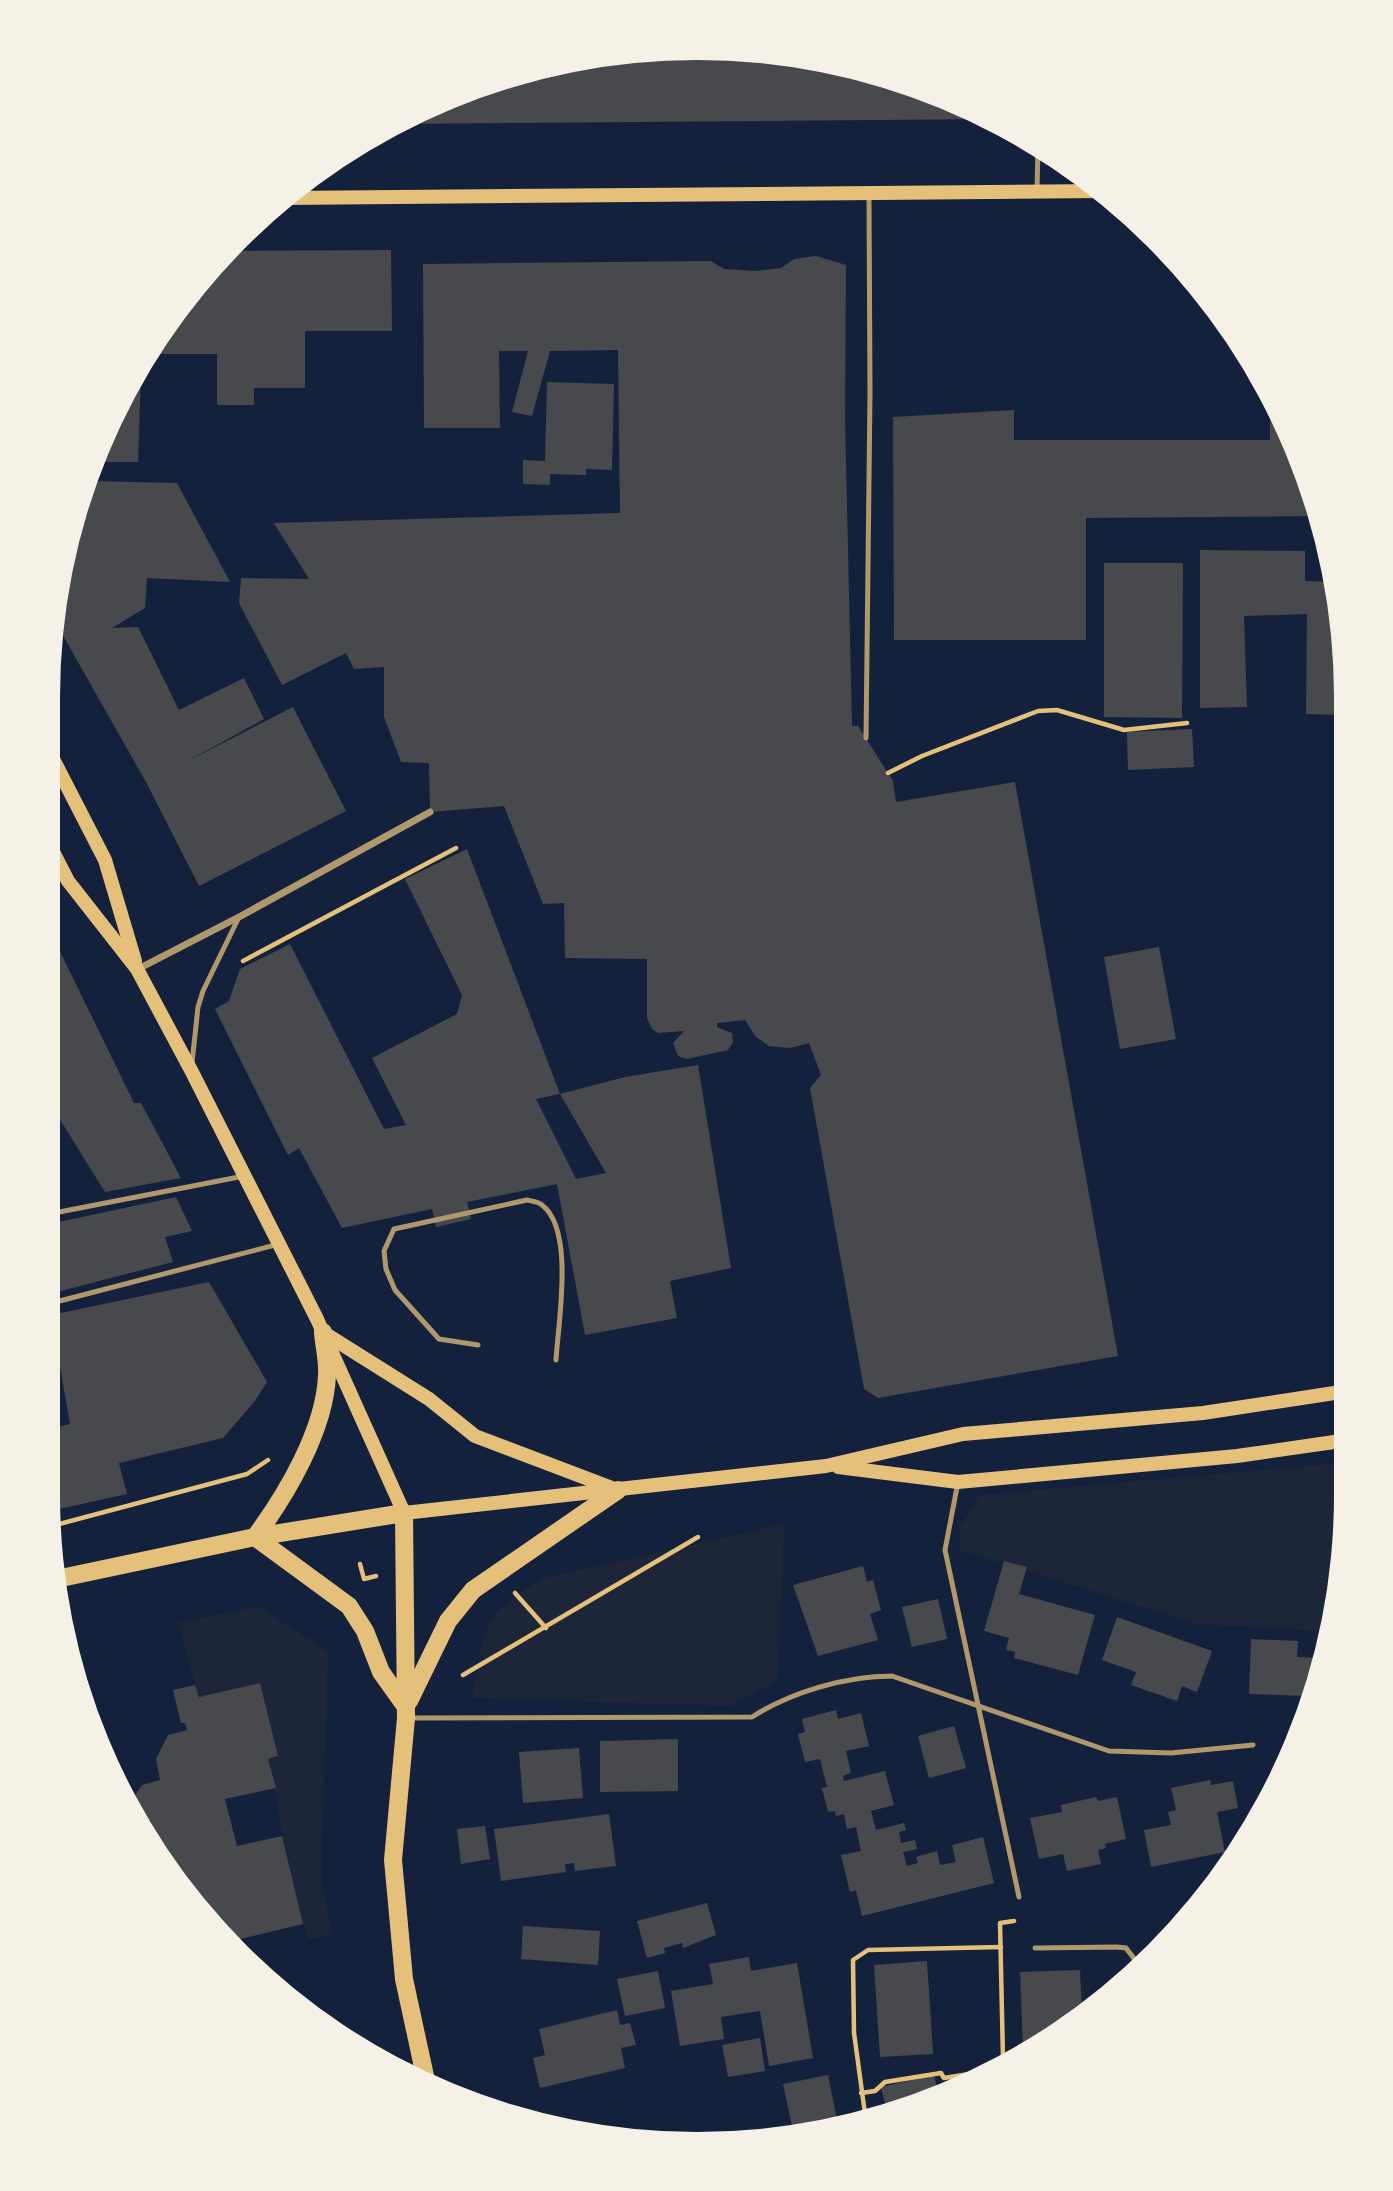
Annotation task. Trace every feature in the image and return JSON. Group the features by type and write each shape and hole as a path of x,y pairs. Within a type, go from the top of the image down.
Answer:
{"main road":[{"path":"301,198 1084,191"},
{"path":"60,773 105,860 137,969"},
{"path":"60,865 68,881 137,969 192,1072 323,1332 404,1513 406,1713 393,1860 404,1979 424,2070"},
{"path":"323,1332 429,1399 475,1436 542,1464 618,1490"},
{"path":"255,1537 281,1502 318,1418 327,1376 323,1332"},
{"path":"65,1577 255,1537 404,1513 826,1465 963,1434 1203,1413 1334,1393"},
{"path":"826,1465 958,1482 1237,1456 1334,1442"},
{"path":"406,1713 448,1621 474,1590 618,1490"},
{"path":"255,1537 349,1606 365,1630 381,1672 406,1713"}],"street":[{"path":"137,969 239,917 429,812"}],"lane":[{"path":"1037,191 1038,159"},
{"path":"866,738 870,394 869,193"},
{"path":"192,1072 198,1007 239,917"},
{"path":"60,1212 244,1176"},
{"path":"478,1345 439,1339 394,1290 386,1269 384,1251 394,1229 527,1200 542,1204 556,1223 562,1266 556,1360"},
{"path":"60,1301 279,1244"},
{"path":"958,1482 945,1550 1018,1897"},
{"path":"406,1713 752,1717 772,1705 868,1676 892,1676 1109,1751 1171,1753 1253,1745"},
{"path":"1035,1948 1117,1947 1126,1948 1133,1958"}],"path":[{"path":"888,773 1038,711 1057,710 1125,730 1187,723"},
{"path":"239,963 456,848"},
{"path":"61,1524 247,1474 271,1457"},
{"path":"463,1675 698,1537"},
{"path":"360,1564 363,1578 384,1574"},
{"path":"510,1587 546,1628"},
{"path":"1003,2053 1000,1923 1025,1920"},
{"path":"863,2109 854,2033 853,1960 868,1950 1001,1947"},
{"path":"860,2093 874,2091 885,2082 942,2073 944,2078 955,2076"}],"shaded area":[{"path":"1334,1464 1332,1536 1318,1631 1197,1624 960,1550 959,1528 980,1495"},
{"path":"784,1524 778,1681 731,1706 472,1698 483,1639 496,1614 523,1591 544,1578"},
{"path":"258,1606 328,1652 321,1881 333,1935 309,1939 301,1918 289,1873 268,1759 278,1756 260,1683 199,1697 178,1623"}],"building":[{"path":"696,60 780,65 821,72 901,93 965,119 418,124 492,93 532,81 613,65"},
{"path":"391,250 392,331 305,331 305,388 254,388 254,405 217,405 217,354 160,354 191,309 241,251"},
{"path":"816,256 846,265 845,418 852,726 858,726 893,781 896,802 1015,782 1118,1356 878,1398 864,1389 810,1088 821,1075 809,1043 790,1048 769,1046 755,1036 745,1020 717,1023 717,1027 732,1033 733,1042 728,1050 687,1059 678,1056 673,1043 684,1031 658,1033 652,1029 647,1018 647,959 565,958 564,903 543,904 504,806 430,812 429,763 401,762 384,717 384,667 354,669 346,653 282,685 239,603 241,578 309,579 274,523 620,513 618,350 550,351 532,416 512,412 528,351 499,351 500,428 424,428 423,264 711,261 724,269 755,271 781,268 794,259"},
{"path":"547,382 614,384 612,470 586,469 586,475 550,474 550,485 523,484 523,460 545,461"},
{"path":"140,386 138,462 105,462"},
{"path":"1014,410 1014,440 1270,440 1270,419 1307,516 1086,518 1086,640 894,640 893,417"},
{"path":"97,481 177,483 230,582 147,578 145,608 112,628 138,627 179,710 244,678 264,719 188,761 293,707 346,811 199,886 146,782 63,635 72,572"},
{"path":"1200,550 1305,551 1305,581 1323,582 1332,655 1334,715 1306,714 1307,614 1244,616 1247,707 1200,708"},
{"path":"1104,563 1183,563 1182,718 1104,717"},
{"path":"1192,729 1194,767 1128,770 1127,732"},
{"path":"467,849 560,1094 625,1077 698,1065 731,1268 670,1281 677,1318 585,1335 557,1184 467,1202 471,1219 436,1227 432,1209 342,1228 299,1148 288,1155 215,1009 229,1001 240,969 290,944 384,1129 406,1125 372,1058 457,1014 462,995 405,879","holes":["560,1094 606,1173 576,1179 536,1099"]},
{"path":"1159,947 1176,1039 1120,1049 1104,957"},
{"path":"60,951 134,1103 141,1103 181,1178 105,1192 60,1120"},
{"path":"176,1197 192,1231 165,1237 173,1262 60,1291 60,1222"},
{"path":"209,1282 267,1382 255,1401 223,1438 119,1463 127,1494 60,1509 60,1426 70,1424 60,1367 60,1313"},
{"path":"1004,1561 1027,1567 1019,1594 1095,1615 1078,1675 1014,1658 1015,1652 1006,1650 1009,1638 984,1631"},
{"path":"863,1566 867,1582 873,1580 881,1610 870,1614 878,1640 818,1656 793,1585"},
{"path":"938,1599 947,1639 912,1647 902,1607"},
{"path":"1117,1617 1212,1651 1197,1692 1182,1686 1177,1701 1131,1685 1136,1672 1102,1660"},
{"path":"1251,1639 1298,1641 1297,1657 1312,1658 1301,1696 1249,1694"},
{"path":"260,1683 278,1756 268,1759 276,1788 225,1799 237,1846 282,1836 303,1924 240,1939 191,1882 135,1795 142,1785 160,1780 156,1759 168,1735 187,1730 185,1723 181,1723 173,1690 195,1685 199,1697"},
{"path":"836,1710 838,1719 861,1713 869,1746 846,1751 851,1773 843,1776 844,1781 885,1771 894,1805 871,1811 876,1830 904,1823 906,1830 899,1832 901,1843 915,1840 917,1849 903,1852 907,1866 918,1863 916,1857 937,1851 940,1865 956,1862 952,1845 983,1837 994,1883 862,1916 856,1890 850,1892 841,1855 861,1851 856,1827 847,1829 844,1814 836,1816 835,1811 828,1812 822,1788 827,1787 820,1759 805,1762 798,1734 805,1732 802,1719"},
{"path":"954,1726 966,1768 929,1778 918,1736"},
{"path":"678,1739 678,1791 600,1792 600,1741"},
{"path":"579,1748 583,1798 523,1803 519,1752"},
{"path":"1210,1780 1211,1785 1233,1781 1238,1808 1217,1812 1223,1852 1151,1867 1144,1830 1171,1825 1168,1812 1176,1810 1171,1788"},
{"path":"1096,1797 1098,1801 1117,1797 1126,1839 1105,1844 1106,1848 1098,1850 1101,1864 1067,1871 1063,1854 1039,1859 1030,1818 1062,1812 1061,1805"},
{"path":"609,1814 616,1866 575,1871 574,1863 565,1864 566,1872 501,1881 494,1829"},
{"path":"485,1826 490,1859 461,1864 457,1829"},
{"path":"707,1903 716,1935 683,1948 682,1943 664,1948 665,1953 647,1958 637,1921"},
{"path":"523,1926 600,1931 598,1965 521,1959"},
{"path":"749,1957 751,1971 797,1963 813,2058 769,2066 760,2011 721,2017 724,2039 680,2046 671,1991 713,1984 709,1964"},
{"path":"927,1961 933,2054 880,2057 874,1965"},
{"path":"1080,1970 1082,2002 1023,2041 1020,1972"},
{"path":"658,1971 665,2008 625,2016 617,1979"},
{"path":"617,2010 620,2025 630,2023 636,2045 621,2048 625,2068 540,2088 533,2058 545,2055 539,2029"},
{"path":"760,2038 765,2071 728,2077 722,2045"},
{"path":"828,2075 836,2116 792,2124 783,2084"},
{"path":"934,2075 936,2085 885,2103 881,2087"}]}
